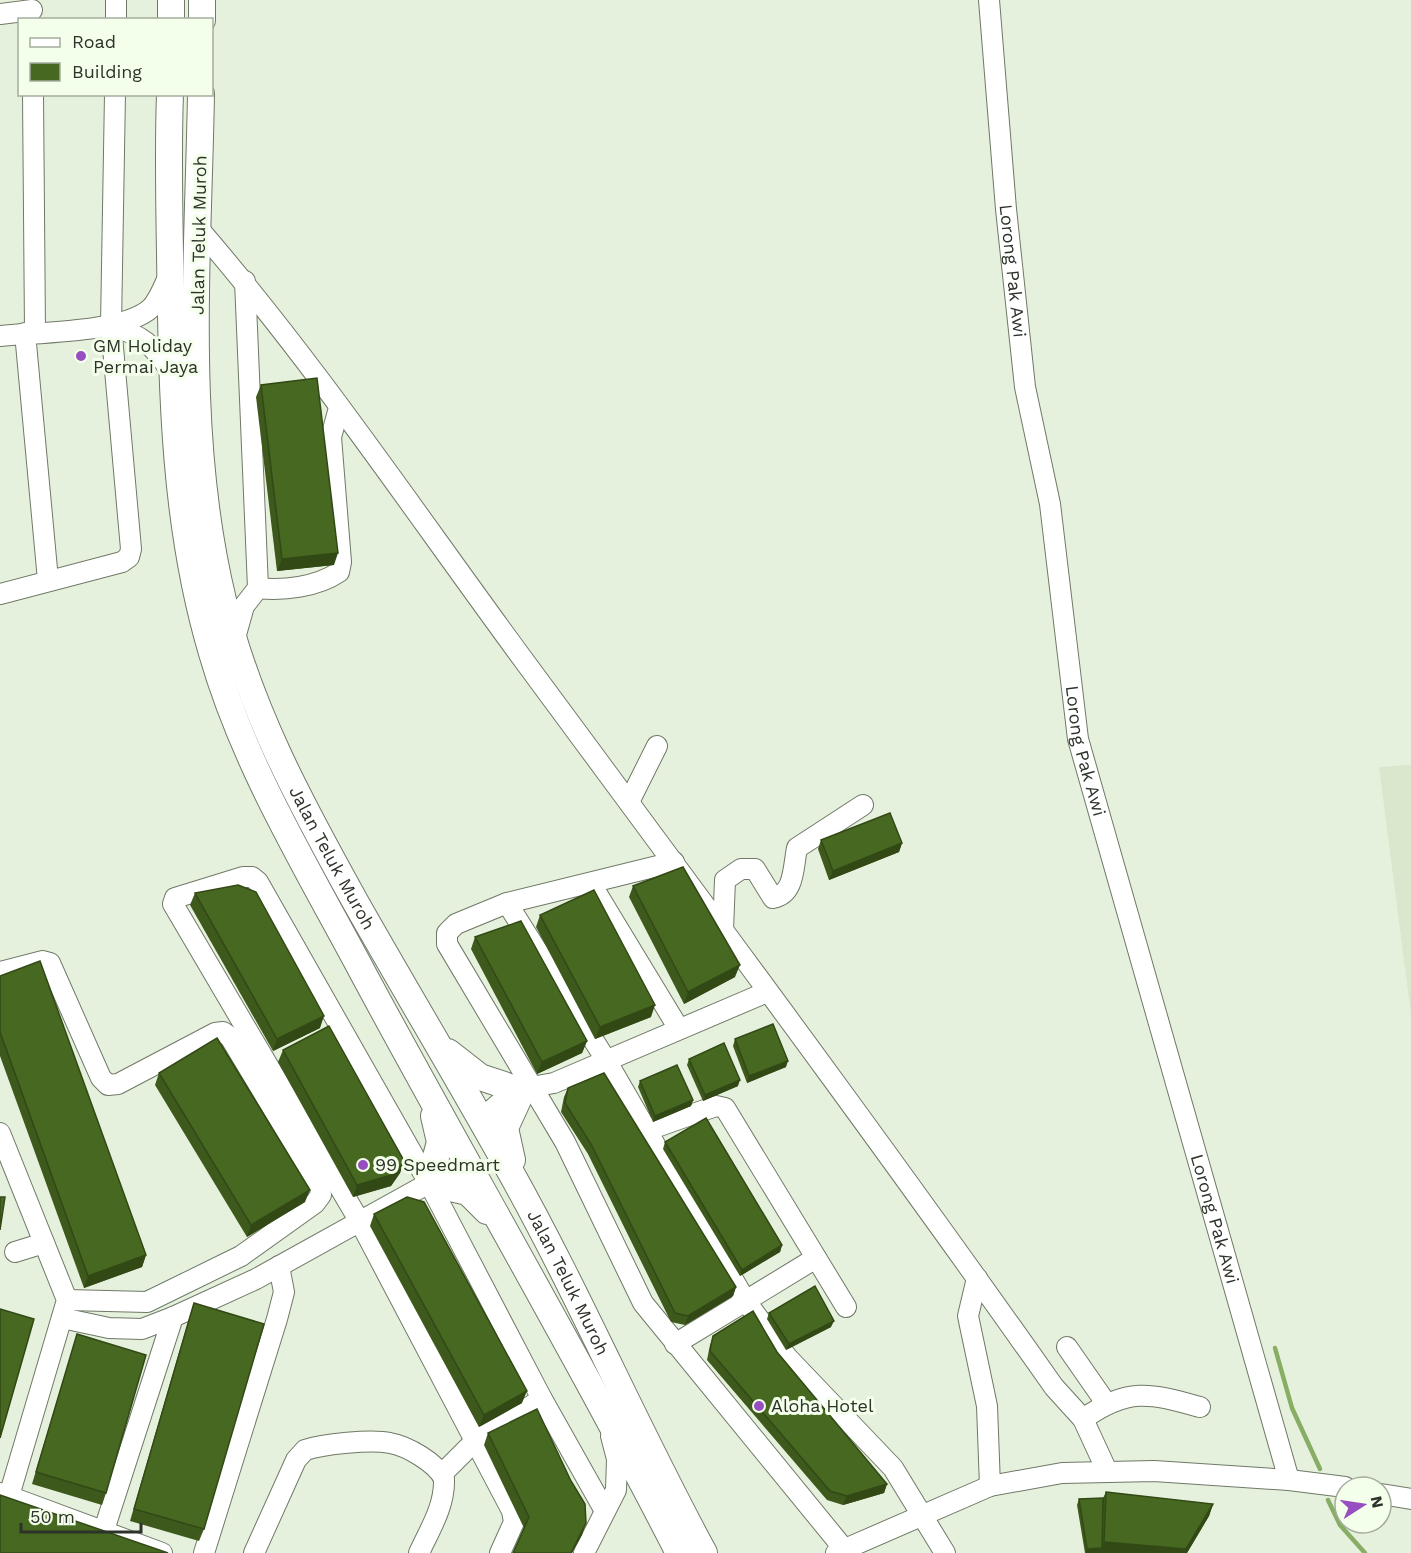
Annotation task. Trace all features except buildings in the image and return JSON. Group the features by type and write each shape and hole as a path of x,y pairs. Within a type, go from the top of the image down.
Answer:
{"main road":[{"path":"171,0 171,18"},
{"path":"202,0 202,18"},
{"name":"Jalan Teluk Muroh","path":"170,96 169,275 174,442 185,533 212,654 241,732 304,868 422,1084 514,1245 657,1511 697,1549"},
{"name":"Jalan Teluk Muroh","path":"201,96 198,401 204,499 221,595 236,652 263,722 298,799 517,1183 697,1549"},
{"path":"433,1038 465,1067 480,1077 526,1089 505,1128 517,1183"},
{"path":"422,1084 440,1133 440,1142 429,1183 457,1188 477,1198 514,1245"},
{"path":"439,1113 453,1120 480,1120 467,1162 493,1165 517,1183"}],"street":[{"path":"116,0 116,18"},
{"name":"Lorong Pak Awi","path":"989,0 1006,209 1025,387 1050,504 1078,739 1289,1480"},
{"path":"0,14 32,10"},
{"path":"33,96 30,333 48,580"},
{"path":"0,594 122,562 129,557 131,549 111,326 115,96"},
{"path":"199,229 245,281 675,862 1054,1387 1083,1419 1107,1471"},
{"path":"0,336 111,326 140,316 153,306 169,275"},
{"path":"236,652 235,632 239,617 244,606 258,588 245,281"},
{"path":"111,326 139,335 157,351 171,372"},
{"path":"258,588 279,591 331,578 339,572 341,562 331,437 339,408"},
{"path":"629,802 657,746"},
{"path":"723,930 724,880 741,869 755,869 773,898 782,896 789,891 797,848 863,805"},
{"path":"675,862 507,903 456,924 447,933 447,944 526,1089 565,1142 644,1303 840,1551 990,1486 1062,1473 1154,1471 1289,1480 1333,1486"},
{"path":"500,1553 514,1522 513,1511 360,1222 173,904 175,898 252,877 258,882 429,1183 542,1399 605,1511"},
{"path":"591,884 679,1029"},
{"path":"507,903 648,1130 745,1300 787,1357 893,1468 945,1553"},
{"path":"0,972 43,961 50,963 55,969 101,1078 108,1085 118,1084 214,1033 223,1032 231,1037 320,1186 321,1196 315,1203 241,1256 147,1302 65,1309"},
{"path":"480,1120 503,1100 526,1089 554,1083 767,992"},
{"path":"317,1032 338,1021"},
{"path":"265,1061 286,1050"},
{"path":"648,1130 716,1106 725,1108 846,1307"},
{"path":"0,1132 44,1243 65,1309 4,1494 162,1553"},
{"path":"65,1309 109,1328 142,1329 173,1317 279,1266 467,1162"},
{"path":"15,1252 44,1243"},
{"path":"675,1344 816,1258"},
{"path":"204,1553 278,1318 284,1292 279,1266"},
{"path":"977,1278 968,1316 987,1406 990,1486"},
{"path":"104,1530 173,1317"},
{"path":"1067,1347 1106,1403"},
{"path":"1083,1419 1106,1403 1133,1395 1155,1395 1200,1407"},
{"path":"442,1474 476,1440 542,1399"},
{"path":"584,1553 616,1490 617,1459 606,1416"},
{"path":"254,1553 296,1460 305,1450 316,1446 390,1443 426,1461 442,1474 444,1489 435,1520 419,1553"},
{"path":"616,1490 637,1494 657,1511"},
{"path":"1393,1496 1411,1499"}],"shaded area":[{"path":"1411,765 1411,1014 1379,767"}],"waterway":[{"path":"1275,1348 1292,1408 1320,1469"},
{"path":"1328,1500 1340,1525 1365,1553"}],"place":[{"name":"GM Holiday Permai Jaya","path":"81,356"},
{"name":"99 Speedmart","path":"363,1165"},
{"name":"Aloha Hotel","path":"759,1406"}]}
